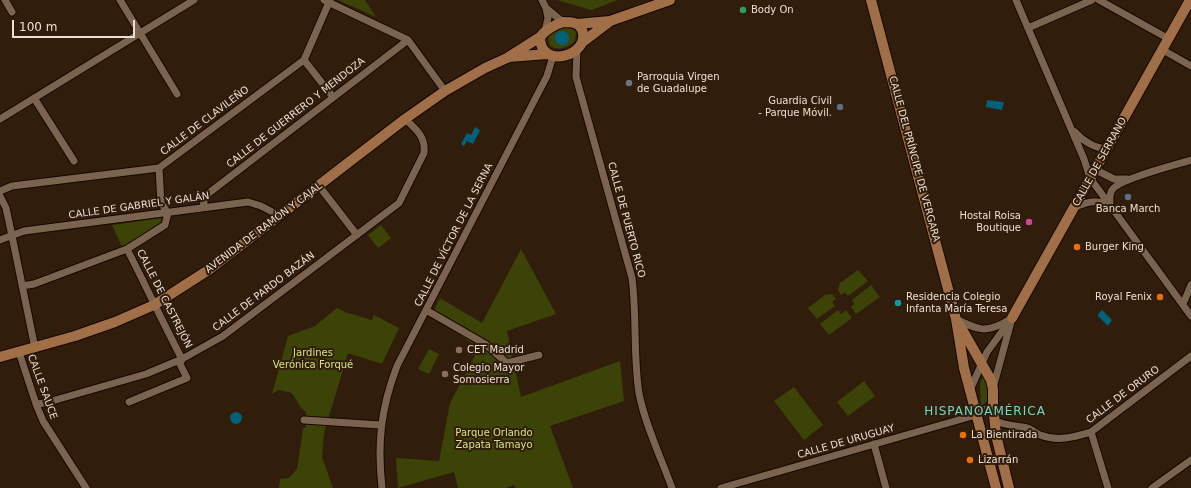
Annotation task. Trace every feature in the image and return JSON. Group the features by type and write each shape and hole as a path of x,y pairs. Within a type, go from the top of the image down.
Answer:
{"main road":[{"path":"610,21 584,41 577,50 571,53 550,55 542,49 543,34 555,24 563,22 577,24 610,21 670,0"},
{"name":"CALLE DEL PRÍNCIPE DE VERGARA","path":"871,0 956,319 964,368 996,488"},
{"name":"CALLE DE SERRANO","path":"1012,318 1190,3"},
{"path":"577,24 581,28 584,41"},
{"name":"AVENIDA DE RAMÓN Y CAJAL","path":"0,357 35,348 115,322 154,305 210,270 405,119 445,91 465,78 507,58 543,34"},
{"name":"AVENIDA DE RAMÓN Y CAJAL","path":"507,58 550,55"},
{"name":"CALLE DEL PRÍNCIPE DE VERGARA","path":"956,319 988,372 993,389 992,404 996,436 1009,488"}],"street":[{"path":"5,0 12,12"},
{"path":"120,0 177,94"},
{"path":"0,119 194,0"},
{"path":"542,0 546,8 548,18 543,34"},
{"path":"1016,0 1084,158 1110,205 1191,316"},
{"path":"1028,28 1092,0"},
{"path":"1099,0 1169,39"},
{"path":"333,97 304,60 328,1 408,40 445,91"},
{"path":"546,8 563,22"},
{"name":"CALLE DE GUERRERO Y MENDOZA","path":"204,207 206,196 408,40"},
{"name":"CALLE DE PUERTO RICO","path":"577,50 576,77 632,278 635,300 636,357 640,394 672,488"},
{"path":"1163,50 1191,66"},
{"name":"CALLE DE VÍCTOR DE LA SERNA","path":"382,488 378,453 380,425 387,396 397,366 547,76 550,55"},
{"name":"CALLE DE CLAVILEÑO","path":"0,191 12,186 159,168 304,60"},
{"path":"34,98 74,161"},
{"name":"CALLE DE PARDO BAZÁN","path":"36,404 45,403 146,374 182,359 223,336 399,203 424,153 425,144 418,131 405,119"},
{"path":"1072,129 1081,138 1094,145 1108,148"},
{"path":"1110,205 1112,189 1130,179 1191,160"},
{"path":"22,286 34,284 127,249 165,225 168,213 161,202 159,168"},
{"path":"1093,174 1114,179 1130,179"},
{"path":"319,186 357,235"},
{"path":"0,196 6,208 35,348"},
{"path":"1075,207 1096,200 1110,205"},
{"name":"CALLE DE GABRIEL Y GALÁN","path":"0,240 24,231 248,202 262,206 280,216"},
{"name":"CALLE DE CASTREJÓN","path":"127,249 182,359 180,364 187,378 128,402"},
{"path":"1183,304 1191,285"},
{"path":"426,310 485,344 507,363 539,355"},
{"path":"956,319 974,328 987,330 998,327 1012,318"},
{"path":"970,390 981,362 1012,318"},
{"path":"993,389 1012,318"},
{"name":"CALLE SAUCE","path":"19,352 36,404 51,435 86,488"},
{"name":"CALLE DE ORURO","path":"994,420 1002,424 1028,428 1039,435 1055,440 1091,432 1191,356"},
{"name":"CALLE DE URUGUAY","path":"721,488 976,415 992,404"},
{"path":"304,420 380,425"},
{"path":"1091,432 1108,488"},
{"path":"874,444 886,488"},
{"path":"1152,488 1191,460"}],"green space":[{"path":"338,0 365,0 376,17"},
{"path":"557,0 618,0 591,10"},
{"path":"563,27 573,29 576,32 575,41 563,48 553,48 550,46 548,38 553,31"},
{"path":"161,218 162,223 122,247 112,225"},
{"path":"381,225 391,238 378,248 368,235"},
{"name":"Parque Orlando Zapata Tamayo","path":"521,249 556,314 507,331 521,397 620,361 624,401 550,426 573,488 516,488 514,485 506,488 458,488 454,472 398,488 396,458 439,461 450,403 479,348 431,316 440,298 482,323"},
{"path":"858,270 868,281 848,296 845,292 841,295 838,290 840,283"},
{"path":"871,285 880,297 856,314 851,307 854,304 852,300"},
{"path":"832,294 836,299 832,302 835,306 817,319 808,308 825,295"},
{"name":"Jardines Verónica Forqué","path":"337,308 372,320 374,315 399,328 382,364 348,353 324,433 322,457 333,488 279,488 280,479 289,478 297,469 303,429 306,427 306,412 301,408 292,393 279,390 272,394 288,336 315,326"},
{"path":"838,310 841,314 846,310 852,318 829,335 820,324"},
{"path":"429,349 439,354 429,374 418,369"},
{"path":"983,375 988,388 988,396 985,404 981,407 980,385"},
{"path":"864,381 875,396 848,416 837,402"},
{"path":"794,387 823,425 804,440 774,401"}],"water":[{"path":"559,31 565,31 569,35 569,41 565,45 559,45 555,41 555,35"},
{"path":"987,100 1004,102 1002,110 986,107"},
{"path":"475,127 480,130 473,144 467,141 464,146 461,144 467,133 471,135"},
{"path":"1102,310 1112,320 1108,326 1098,316"},
{"path":"236,412 240,414 242,418 240,422 236,424 232,422 230,418 232,414"}],"place":[{"name":"Body On","path":"743,10"},
{"name":"Parroquia Virgen de Guadalupe","path":"629,83"},
{"name":"Guardia Civil - Parque Móvil.","path":"840,107"},
{"name":"Banca March","path":"1128,197"},
{"name":"Hostal Roisa Boutique","path":"1029,222"},
{"name":"Burger King","path":"1077,247"},
{"name":"Royal Fenix","path":"1160,297"},
{"name":"Residencia Colegio Infanta María Teresa","path":"898,303"},
{"name":"CET Madrid","path":"459,350"},
{"name":"Colegio Mayor Somosierra","path":"445,374"},
{"name":"La Bientirada","path":"963,435"},
{"name":"Lizarrán","path":"970,460"}],"district":[{"name":"HISPANOAMÉRICA","path":"985,412"}]}
